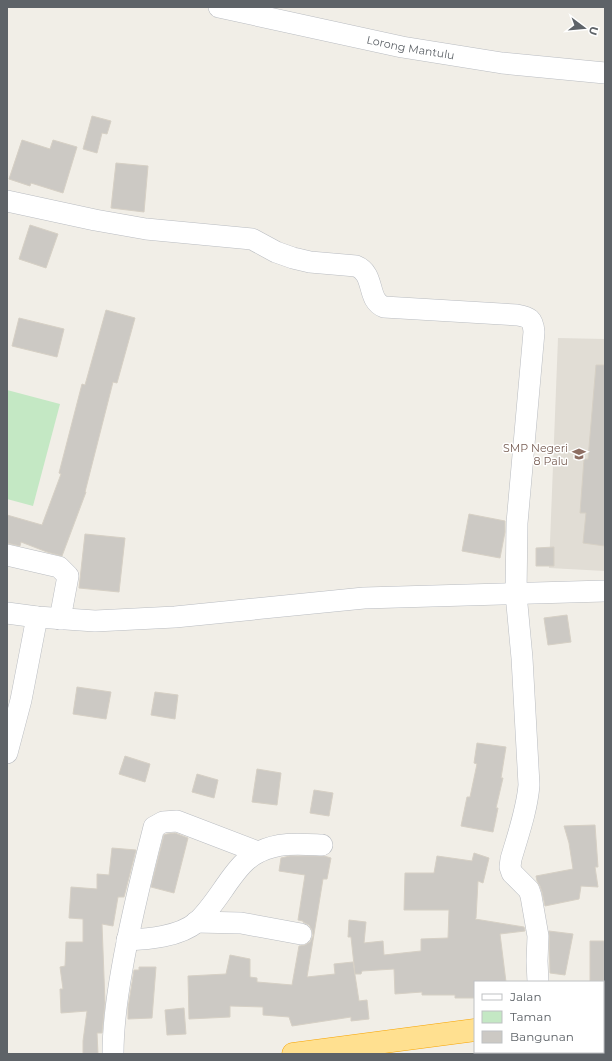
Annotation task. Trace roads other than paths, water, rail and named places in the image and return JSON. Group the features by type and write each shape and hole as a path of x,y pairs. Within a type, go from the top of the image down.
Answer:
{"highway":[{"path":"292,1054 474,1030"}],"street":[{"name":"Lorong Mantulu","path":"219,7 402,47 502,63 605,73"},
{"path":"7,201 95,220 146,229 252,239 276,252 293,258 310,262 356,266 366,273 374,298 378,304 384,307 517,315 529,318 534,326 534,332 517,522 516,594 522,658 529,785 526,807 510,867 512,873 529,890 532,896 538,936 538,981"},
{"path":"7,555 59,568 68,576 60,619"},
{"path":"7,613 37,617 95,621 175,618 364,598 605,591"},
{"path":"7,753 21,700 37,617"},
{"path":"113,1054 118,987 127,940 154,827 163,822 177,821 258,852"},
{"path":"127,940 147,939 166,935 181,931 196,922 209,908 234,873 246,860 258,852 284,844 322,845"},
{"path":"196,922 241,923 300,934"}],"place":[{"name":"SMP Negeri 8 Palu","path":"579,454"}]}
